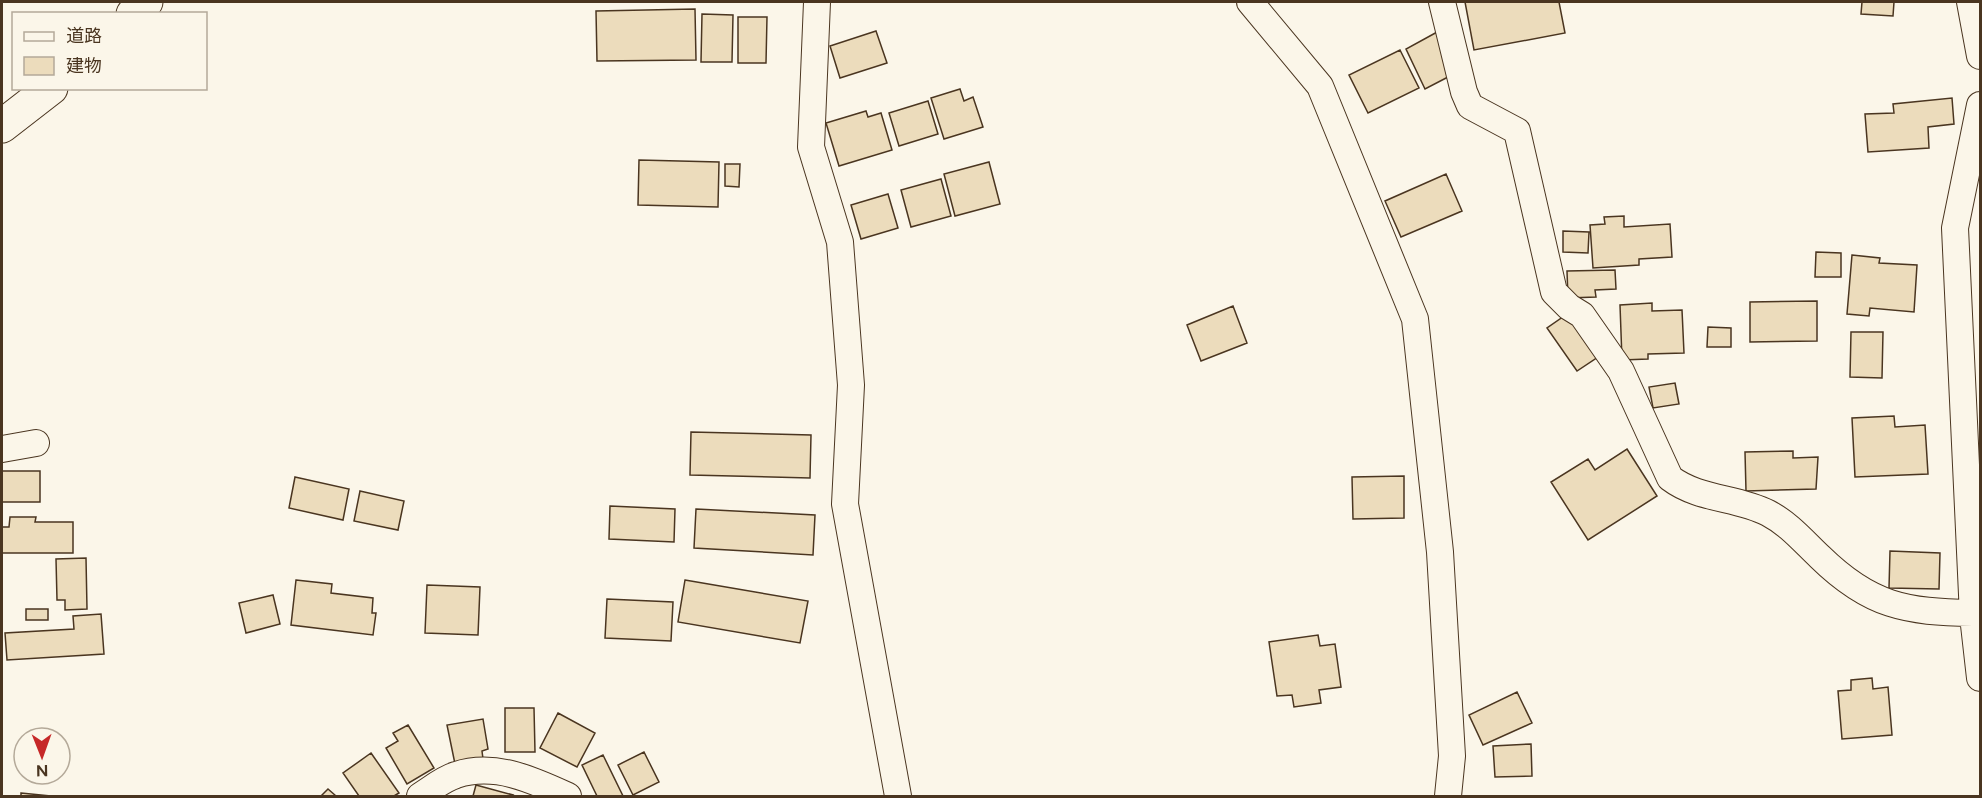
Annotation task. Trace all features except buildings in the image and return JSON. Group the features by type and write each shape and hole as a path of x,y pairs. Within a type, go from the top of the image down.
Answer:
{"main road":[{"path":"2,126 48,90"}],"street":[{"path":"816,2 811,147 840,242 851,385 845,504 898,796"},
{"path":"1250,2 1320,86 1415,319 1440,552 1452,756 1448,796"},
{"path":"1442,2 1464,92 1470,106 1517,131 1554,292 1569,307 1582,315 1621,371 1670,478 1683,488 1765,511 1782,521 1843,578 1878,599 1901,607 1939,612 1973,613"},
{"path":"1970,2 1980,56"},
{"path":"1980,105 1955,228 1973,613 1980,678"},
{"path":"2,448 36,443"},
{"path":"420,796 454,776 475,771 501,771 532,780 568,796"}]}
